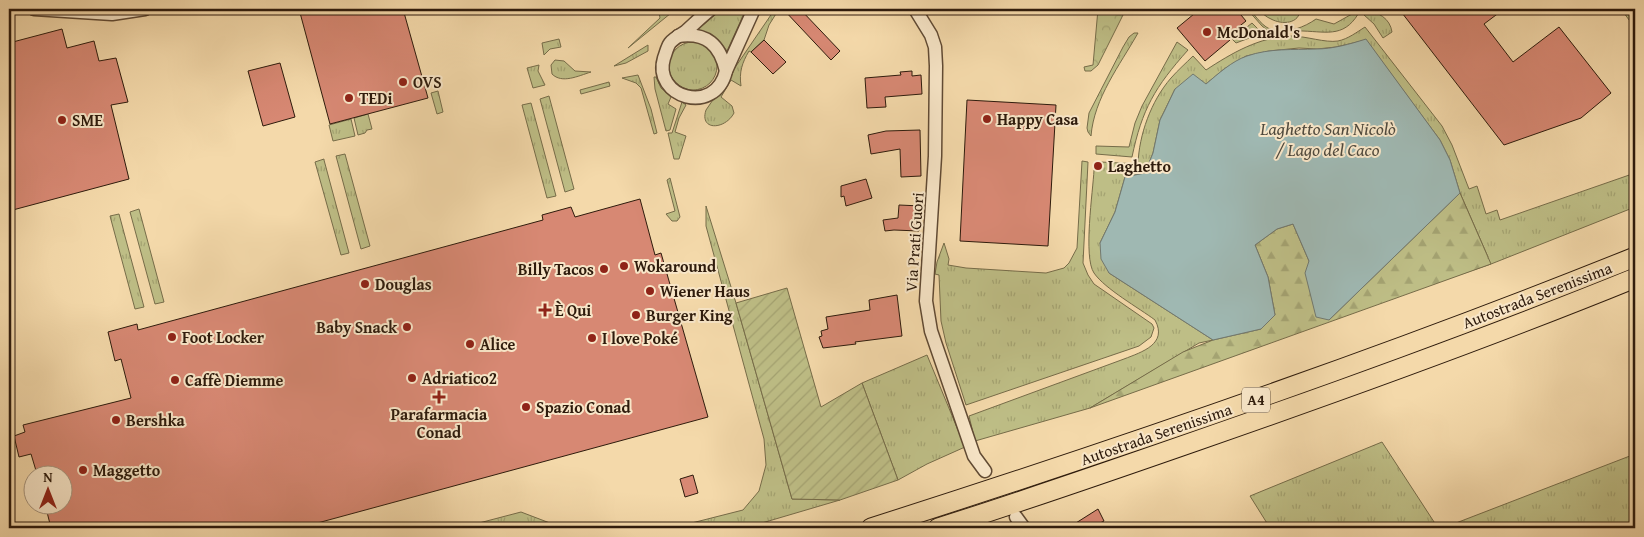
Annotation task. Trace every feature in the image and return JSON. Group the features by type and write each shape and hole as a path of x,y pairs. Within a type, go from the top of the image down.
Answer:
{"highway":[{"name":"Autostrada Serenissima","path":"871,528 1006,485 1292,388 1538,296 1635,257"},
{"name":"Autostrada Serenissima","path":"938,528 1015,504 1309,402 1558,309 1635,278"}],"street":[{"path":"34,9 112,14 145,9"},
{"path":"711,9 670,43 663,62 664,77 672,90 686,96 704,97 716,90 723,82 754,9"},
{"name":"Via Prati Guori","path":"915,9 931,35 935,47 936,66 935,156 926,301 931,331 974,456 985,471"},
{"path":"678,36 688,35 709,41 717,48 722,57 726,72"},
{"path":"1016,517 1024,528"}],"green space":[{"path":"676,9 628,48 660,18 659,12"},
{"path":"722,9 746,9 727,51 714,37 697,30"},
{"path":"775,9 779,9 769,25 764,40 751,52 749,51 745,60 741,72 741,86 731,80 721,97 732,106 734,113 725,123 714,126 709,125 705,117 706,110"},
{"path":"1098,9 1126,9 1098,65 1091,71 1085,71 1084,67 1093,65"},
{"path":"1247,9 1269,29 1284,31 1307,25 1316,19 1334,24 1361,9 1349,25 1336,31 1271,33"},
{"path":"1258,9 1300,9 1297,18 1294,20 1280,22 1269,18"},
{"path":"1621,9 1635,9 1635,28"},
{"path":"1365,10 1383,16 1389,23 1392,32 1383,38 1374,24 1364,15"},
{"path":"1252,23 1264,35 1236,43 1232,39"},
{"path":"1365,27 1442,126 1452,145 1469,189 1477,186 1486,214 1497,210 1500,220 1635,173 1635,207 1491,264 1394,297 1488,257 1460,193 1450,160 1440,140 1366,40 1336,47 1269,51 1246,56 1224,69 1206,84 1175,89 1160,120 1153,153 1145,173 1125,177 1115,212 1100,243 1109,273 1213,340 1199,343 1090,408 975,441 969,416 1131,356 1145,350 1156,341 1158,328 1155,320 1114,292 1094,273 1089,253 1090,223 1094,170 1101,170 1101,162 1138,164 1147,119 1164,87 1174,75 1193,56 1206,70 1246,47 1268,39 1291,36 1338,41 1349,37"},
{"path":"1134,33 1138,33 1102,95 1093,122 1091,136 1087,128 1089,113 1123,47"},
{"path":"559,39 561,47 550,49 544,55 542,43"},
{"path":"688,42 698,42 710,49 717,61 717,71 710,83 698,90 688,90 680,86 673,79 669,71 669,61 673,53 680,46"},
{"path":"1177,42 1188,50 1158,87 1151,99 1140,125 1132,157 1096,154 1096,146 1129,147 1135,123 1142,106"},
{"path":"648,45 648,51 626,63 614,66"},
{"path":"555,60 564,61 575,71 591,72 565,79 556,77 552,74 551,65"},
{"path":"539,65 538,71 545,85 533,88 527,68"},
{"path":"638,75 651,109 657,133 654,134 641,88 636,83 622,78"},
{"path":"654,77 656,77 661,88 671,97 668,104 676,109 670,130 666,131 655,89"},
{"path":"609,82 610,86 581,94 580,90"},
{"path":"438,91 443,112 437,114 431,93"},
{"path":"549,96 574,189 565,192 540,99"},
{"path":"682,102 686,105 679,118 675,132 686,136 679,159 674,159 668,133 672,133"},
{"path":"531,103 556,196 547,198 522,105"},
{"path":"368,114 372,129 358,135 354,118"},
{"path":"351,119 355,136 333,141 329,125"},
{"path":"345,154 370,246 361,249 336,156"},
{"path":"324,159 349,253 341,255 315,162"},
{"path":"1082,161 1088,162 1083,263 1094,284 1152,324 1154,328 1151,337 1139,346 966,405 941,321 939,275 935,274 944,243 949,259 948,265 966,268 1046,273 1064,268 1077,248"},
{"path":"670,178 680,217 677,221 672,221 666,214 675,211 667,180"},
{"path":"1460,193 1491,264 1090,408 1183,352 1213,340 1261,329 1275,315 1268,277 1255,245 1277,229 1293,224 1309,261 1329,320"},
{"path":"706,206 792,499 840,500 745,528 672,528 743,510 759,491 766,465 764,439 706,226"},
{"path":"139,209 164,302 155,304 130,212"},
{"path":"119,214 144,307 135,309 110,216"},
{"path":"787,288 821,407 862,383 898,480 840,500 792,499 736,303"},
{"path":"927,355 965,447 927,464 898,480 862,383"},
{"path":"1382,442 1438,528 1270,528 1250,496"},
{"path":"1635,454 1635,528 1443,528"},
{"path":"521,512 563,528 460,528"}],"water":[{"name":"Laghetto San Nicolò / Lago del Caco","path":"1366,39 1440,140 1450,160 1460,193 1329,320 1316,317 1305,273 1309,261 1293,224 1277,229 1255,245 1268,277 1275,315 1261,329 1213,340 1109,273 1101,259 1100,243 1115,212 1125,177 1145,173 1153,153 1160,120 1175,89 1193,74 1206,84 1236,61 1256,53 1322,49"}],"building":[{"path":"299,9 403,9 428,98 330,124"},
{"path":"783,9 800,9 840,51 831,60"},
{"name":"McDonald's","path":"1200,9 1236,9 1246,21 1227,36 1230,40 1205,61 1177,28"},
{"path":"1399,9 1504,9 1484,24 1513,62 1559,27 1611,93 1581,118 1504,145"},
{"name":"SME","path":"62,29 67,48 94,41 99,61 116,58 128,102 111,105 129,179 9,211 9,43"},
{"path":"764,40 786,62 773,74 751,52"},
{"path":"280,63 295,117 263,126 248,71"},
{"path":"912,71 912,76 921,75 922,94 885,97 886,107 867,108 865,78 901,75 900,72"},
{"path":"967,100 1056,105 1048,246 960,241"},
{"path":"920,130 921,176 901,177 900,149 871,154 868,135 886,131"},
{"path":"866,179 872,198 846,206 844,196 841,197 841,186"},
{"name":"Adriatico2","path":"640,199 655,255 661,253 708,417 299,528 51,528 48,514 72,514 72,464 34,464 31,454 19,457 14,436 25,432 23,425 131,398 121,359 115,361 108,332 137,324 138,330 543,220 542,215 571,207 575,217"},
{"path":"899,205 921,206 919,231 885,231 883,220 898,218"},
{"path":"897,295 902,336 823,348 819,337 822,336 821,331 828,329 826,317 870,310 869,300"},
{"path":"693,475 698,493 685,497 680,479"},
{"path":"1098,509 1104,521 1090,528 1068,528"}],"place":[{"name":"McDonald's","path":"1207,32"},
{"name":"OVS","path":"403,82"},
{"name":"TEDi","path":"349,98"},
{"name":"Happy Casa","path":"987,119"},
{"name":"SME","path":"62,120"},
{"name":"Laghetto","path":"1098,166"},
{"name":"Wokaround","path":"624,266"},
{"name":"Billy Tacos","path":"604,269"},
{"name":"Douglas","path":"365,284"},
{"name":"Wiener Haus","path":"650,291"},
{"name":"È Qui","path":"545,310"},
{"name":"Burger King","path":"636,315"},
{"name":"Baby Snack","path":"407,327"},
{"name":"Foot Locker","path":"172,337"},
{"name":"I love Poké","path":"592,338"},
{"name":"Alice","path":"470,344"},
{"name":"Adriatico2","path":"412,378"},
{"name":"Caffè Diemme","path":"175,380"},
{"name":"Parafarmacia Conad","path":"439,397"},
{"name":"Spazio Conad","path":"526,407"},
{"name":"Bershka","path":"116,420"},
{"name":"Maggetto","path":"83,470"}]}
